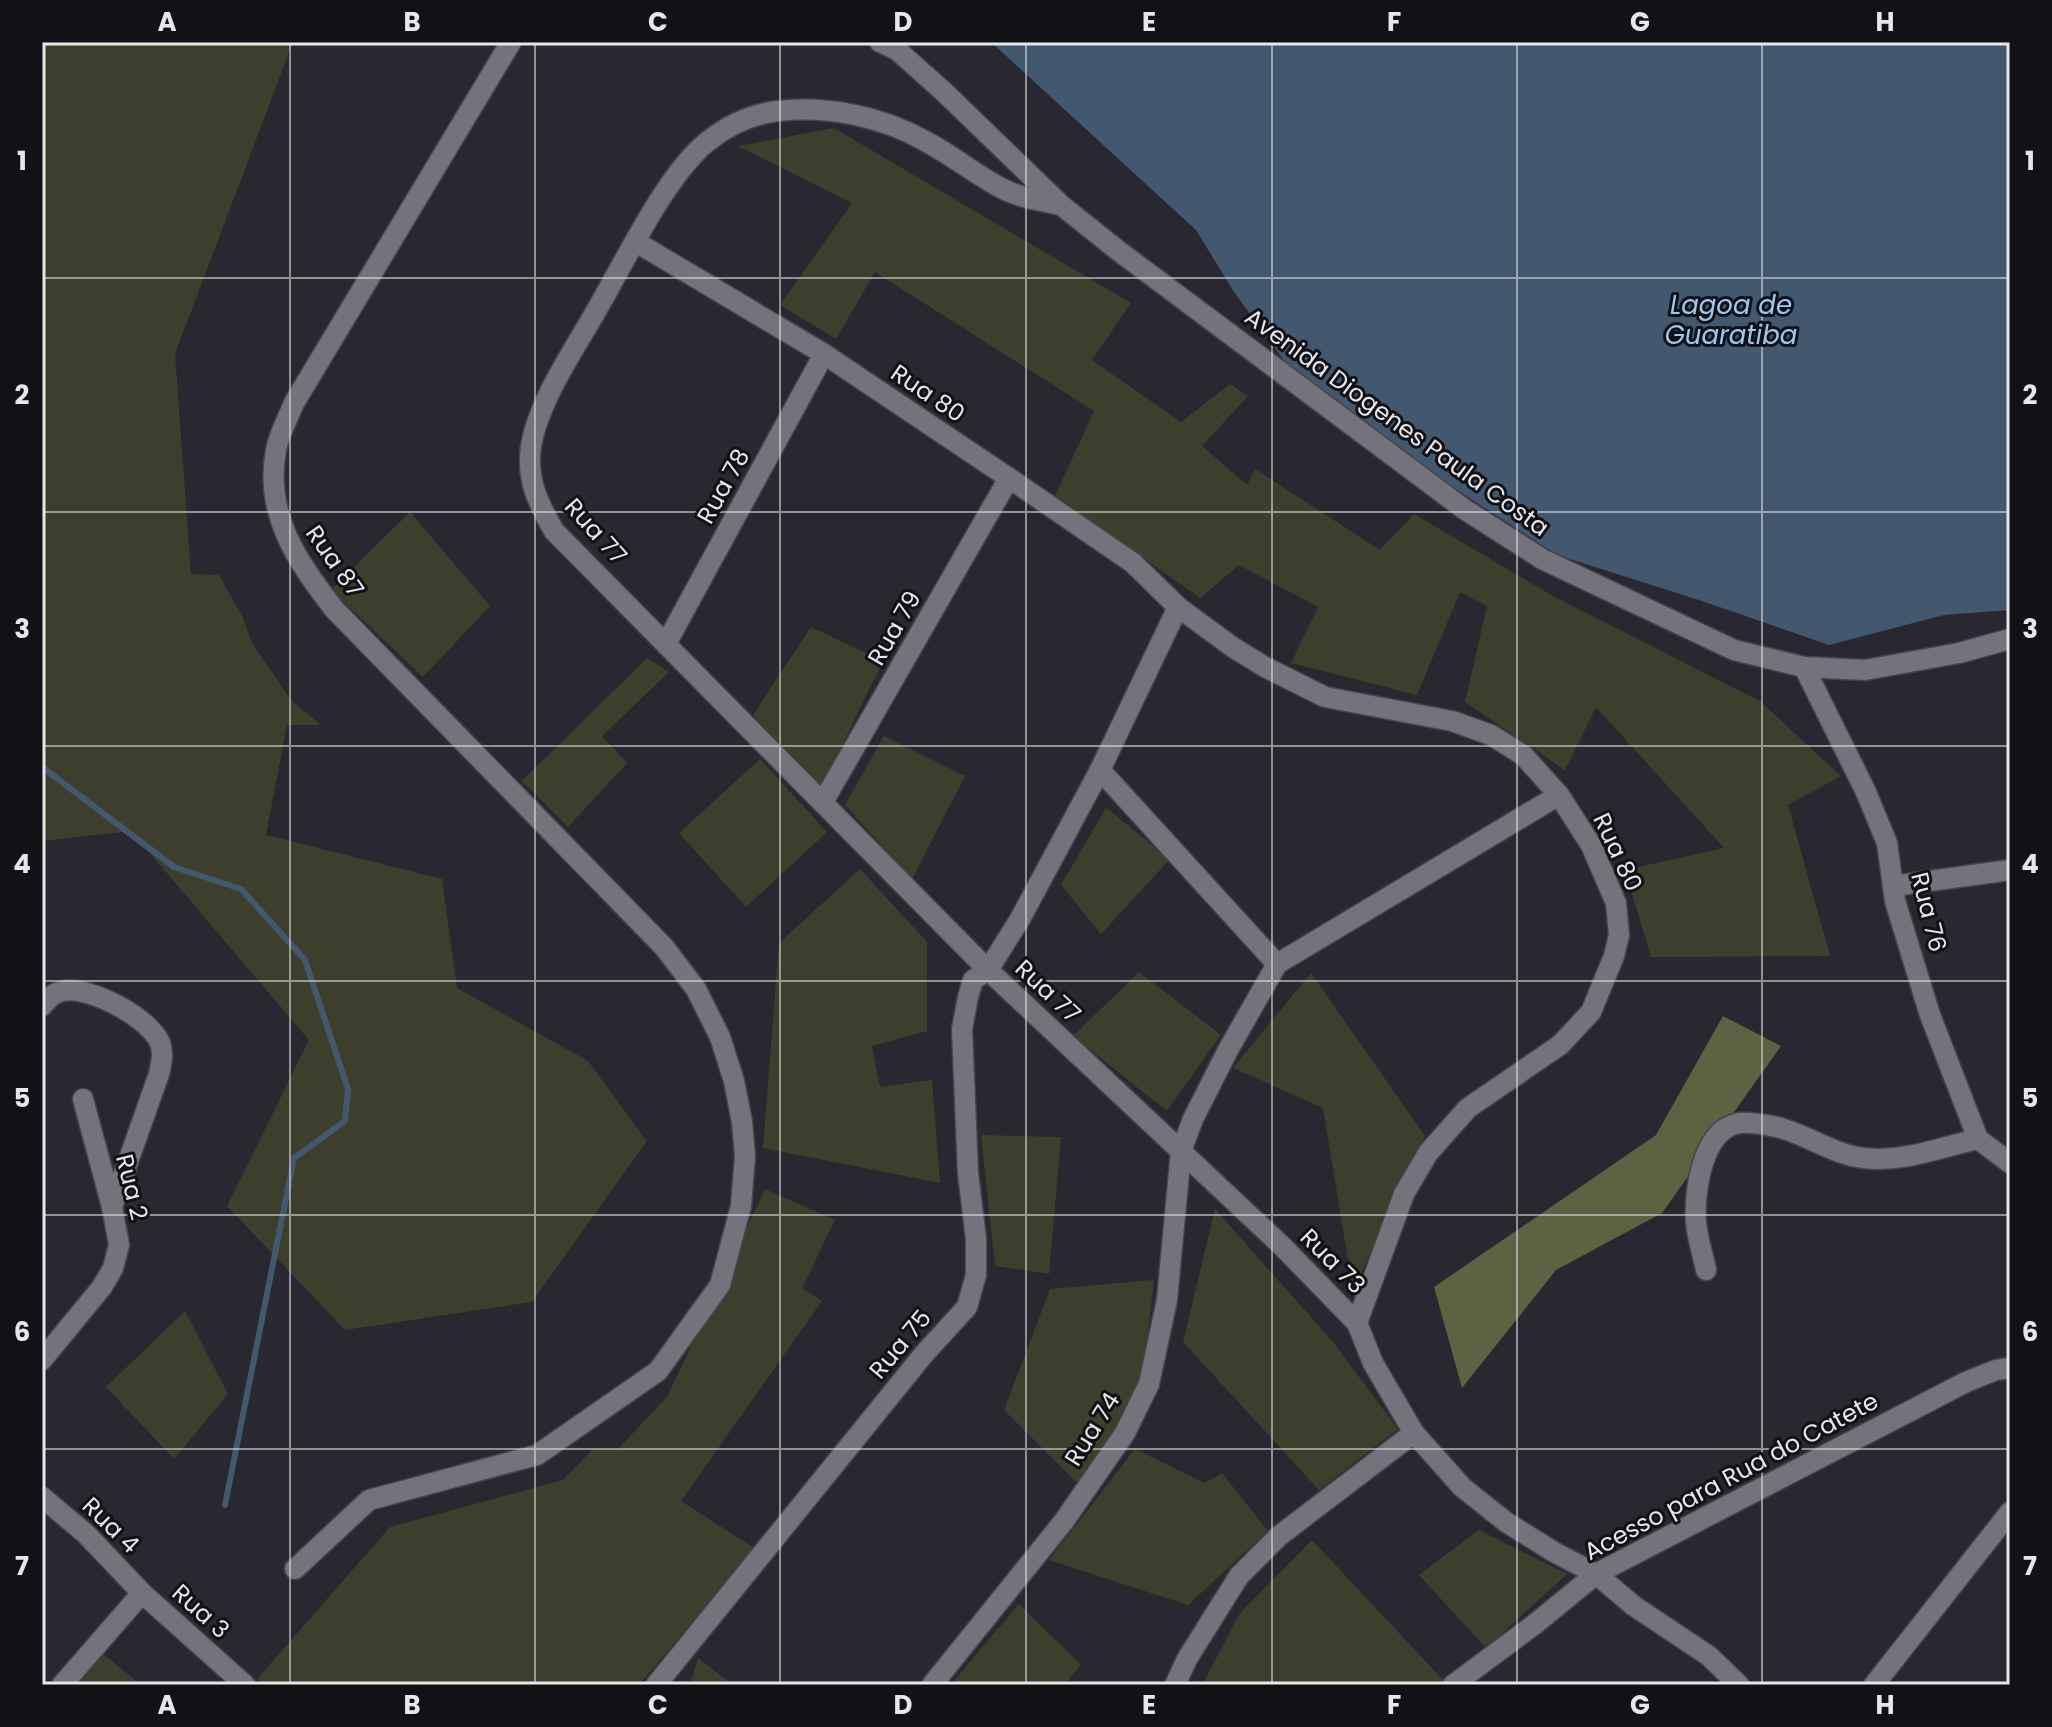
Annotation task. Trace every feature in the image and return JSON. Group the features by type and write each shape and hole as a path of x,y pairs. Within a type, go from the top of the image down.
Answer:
{"street":[{"name":"Rua 87","path":"295,1569 369,1500 537,1455 658,1371 720,1285 741,1206 745,1156 734,1081 720,1037 696,989 664,947 334,609 308,575 283,530 273,490 276,449 294,403 511,42"},
{"name":"Avenida Diogenes Paula Costa","path":"880,42 897,50 943,91 1061,205 1253,352 1503,535 1542,559 1734,650 1804,667 1865,670 1959,653 2010,639"},
{"name":"Rua 77","path":"1061,205 1024,198 1002,189 924,139 882,123 815,110 777,111 739,121 705,143 679,173 636,242 542,411 531,444 529,476 538,504 554,531 988,970 1181,1151"},
{"name":"Rua 80","path":"636,242 824,354 1009,478 1133,563 1178,607 1245,655 1291,682 1325,697 1452,721 1491,735 1523,755 1559,795 1591,845 1616,903 1619,935 1614,956 1591,1012 1568,1037 1468,1108 1428,1153 1404,1194 1357,1323"},
{"name":"Rua 78","path":"667,642 824,354"},
{"name":"Rua 79","path":"823,802 1009,478"},
{"path":"988,970 1020,919 1100,770 1178,607"},
{"name":"Rua 76","path":"1804,667 1866,792 1887,843 1893,886 1930,1015 1978,1139"},
{"path":"1100,770 1277,964 1559,795"},
{"path":"1893,886 2010,870"},
{"name":"Rua 74","path":"932,1685 1064,1521 1125,1433 1149,1384 1167,1300 1181,1151 1207,1091 1277,964"},
{"name":"Rua 75","path":"656,1685 924,1354 967,1307 976,1275 976,1239 968,1173 962,1029 973,980 988,970"},
{"path":"42,1006 50,996 62,991 86,993 136,1016 151,1028 160,1043 163,1056 159,1074 112,1207"},
{"name":"Rua 2","path":"42,1360 102,1287 113,1268 119,1245 83,1099"},
{"path":"1706,1270 1696,1223 1696,1184 1707,1154 1723,1131 1739,1123 1781,1128 1859,1158 1880,1160 1978,1139 2010,1163"},
{"name":"Rua 73","path":"1181,1151 1282,1246 1357,1323 1373,1363 1414,1433 1462,1487 1506,1522 1596,1574 1634,1606 1709,1656 1739,1685"},
{"name":"Acesso para Rua do Catete","path":"1453,1685 1596,1574 1966,1382 2010,1368"},
{"path":"1175,1685 1187,1659 1239,1576 1279,1536 1414,1433"},
{"name":"Rua 4","path":"42,1497 86,1534 142,1593"},
{"path":"1874,1685 2010,1512"},
{"name":"Rua 3","path":"62,1685 142,1593 245,1685"}],"green space":[{"path":"42,42 293,42 175,354 191,574 219,575 243,618 252,643 291,700 321,725 287,725 266,835 442,879 457,988 588,1061 647,1141 532,1302 345,1330 227,1206 309,1040 131,831 42,841"},
{"path":"834,128 1131,303 1092,360 1181,422 1230,384 1248,396 1202,446 1247,485 1255,469 1380,550 1414,514 1553,596 1760,701 1841,776 1788,805 1830,956 1651,957 1625,870 1724,848 1596,707 1565,770 1465,702 1487,606 1460,592 1417,695 1291,663 1318,607 1239,565 1200,598 1055,496 1094,411 875,272 836,339 780,305 852,203 738,146"},
{"path":"410,512 490,606 423,677 331,590"},
{"path":"811,627 883,661 821,789 753,715"},
{"path":"647,658 669,672 602,736 627,763 568,827 522,781"},
{"path":"884,736 965,776 912,879 845,805"},
{"path":"760,759 827,832 746,907 679,833"},
{"path":"1106,808 1170,859 1101,934 1061,885"},
{"path":"860,869 927,942 927,1031 872,1046 880,1087 932,1080 940,1183 763,1148 779,943"},
{"path":"1139,972 1221,1035 1167,1111 1073,1036"},
{"path":"1311,973 1425,1136 1353,1290 1323,1108 1233,1068"},
{"path":"1723,1016 1781,1046 1662,1213 1556,1270 1462,1388 1434,1287 1656,1135"},
{"path":"981,1135 1061,1137 1049,1274 995,1266"},
{"path":"765,1189 835,1220 802,1288 822,1301 681,1501 754,1548 639,1685 264,1685 257,1679 390,1527 563,1480 593,1449 618,1449 667,1397"},
{"path":"1215,1209 1333,1342 1398,1429 1319,1490 1183,1342"},
{"path":"1154,1280 1141,1394 1077,1483 1004,1410 1050,1289"},
{"path":"185,1311 228,1394 174,1459 106,1387"},
{"path":"1135,1449 1205,1483 1222,1473 1268,1531 1188,1605 1049,1560"},
{"path":"1479,1530 1567,1574 1486,1648 1419,1575"},
{"path":"1312,1540 1445,1682 1442,1685 1202,1685 1240,1613"},
{"path":"1019,1604 1081,1665 1064,1685 950,1685"},
{"path":"101,1652 141,1685 73,1685"},
{"path":"698,1658 733,1685 690,1685"}],"water":[{"name":"Lagoa de Guaratiba","path":"991,42 2010,42 2010,610 1944,615 1829,645 1557,555 1359,426 1286,363 1234,292 1196,230"}],"waterway":[{"path":"42,767 174,867 241,889 305,960 348,1089 345,1121 294,1158 225,1505"}]}
